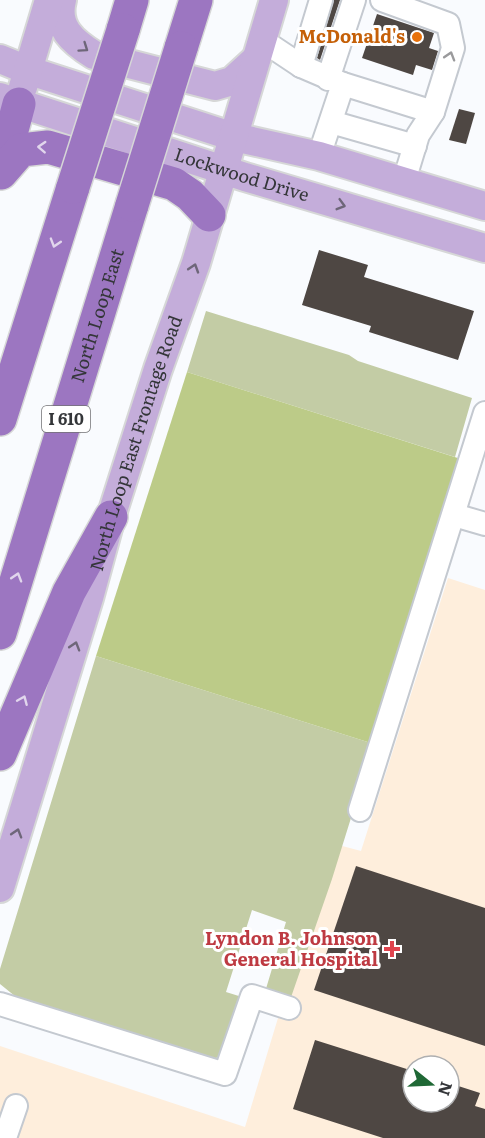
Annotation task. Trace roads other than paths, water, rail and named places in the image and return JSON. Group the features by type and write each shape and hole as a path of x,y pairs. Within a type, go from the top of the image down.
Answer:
{"highway":[{"name":"North Loop East","path":"0,633 196,0"},
{"path":"0,419 127,15"},
{"path":"1,165 10,100"},
{"path":"1,165 21,150 48,147 174,184 190,195 209,215"},
{"path":"0,754 69,592 111,517"}],"main road":[{"path":"10,100 27,70 49,0"},
{"path":"62,0 60,16 65,31 81,47 94,55 215,86 232,81 256,58"},
{"name":"North Loop East Frontage Road","path":"0,888 89,598 111,517 158,369 196,263 274,0"},
{"path":"256,58 254,100 275,146"},
{"name":"Lockwood Drive","path":"0,59 27,70 234,136 319,156 485,206"},
{"name":"Lockwood Drive","path":"10,100 223,170 485,248"}],"street":[{"path":"301,66 321,0"},
{"path":"319,156 331,122 336,82 354,0"},
{"path":"382,0 448,24 451,28 453,48 433,112 418,135 404,182"},
{"path":"256,58 301,66 336,82 433,112"},
{"path":"331,122 415,146"},
{"path":"360,810 484,422"},
{"path":"454,514 485,524"},
{"path":"0,1004 225,1074 252,996 289,1008"},
{"path":"5,1138 16,1106"}],"place":[{"name":"McDonald's","path":"417,37"},
{"name":"Lyndon B. Johnson General Hospital","path":"392,949"}]}
